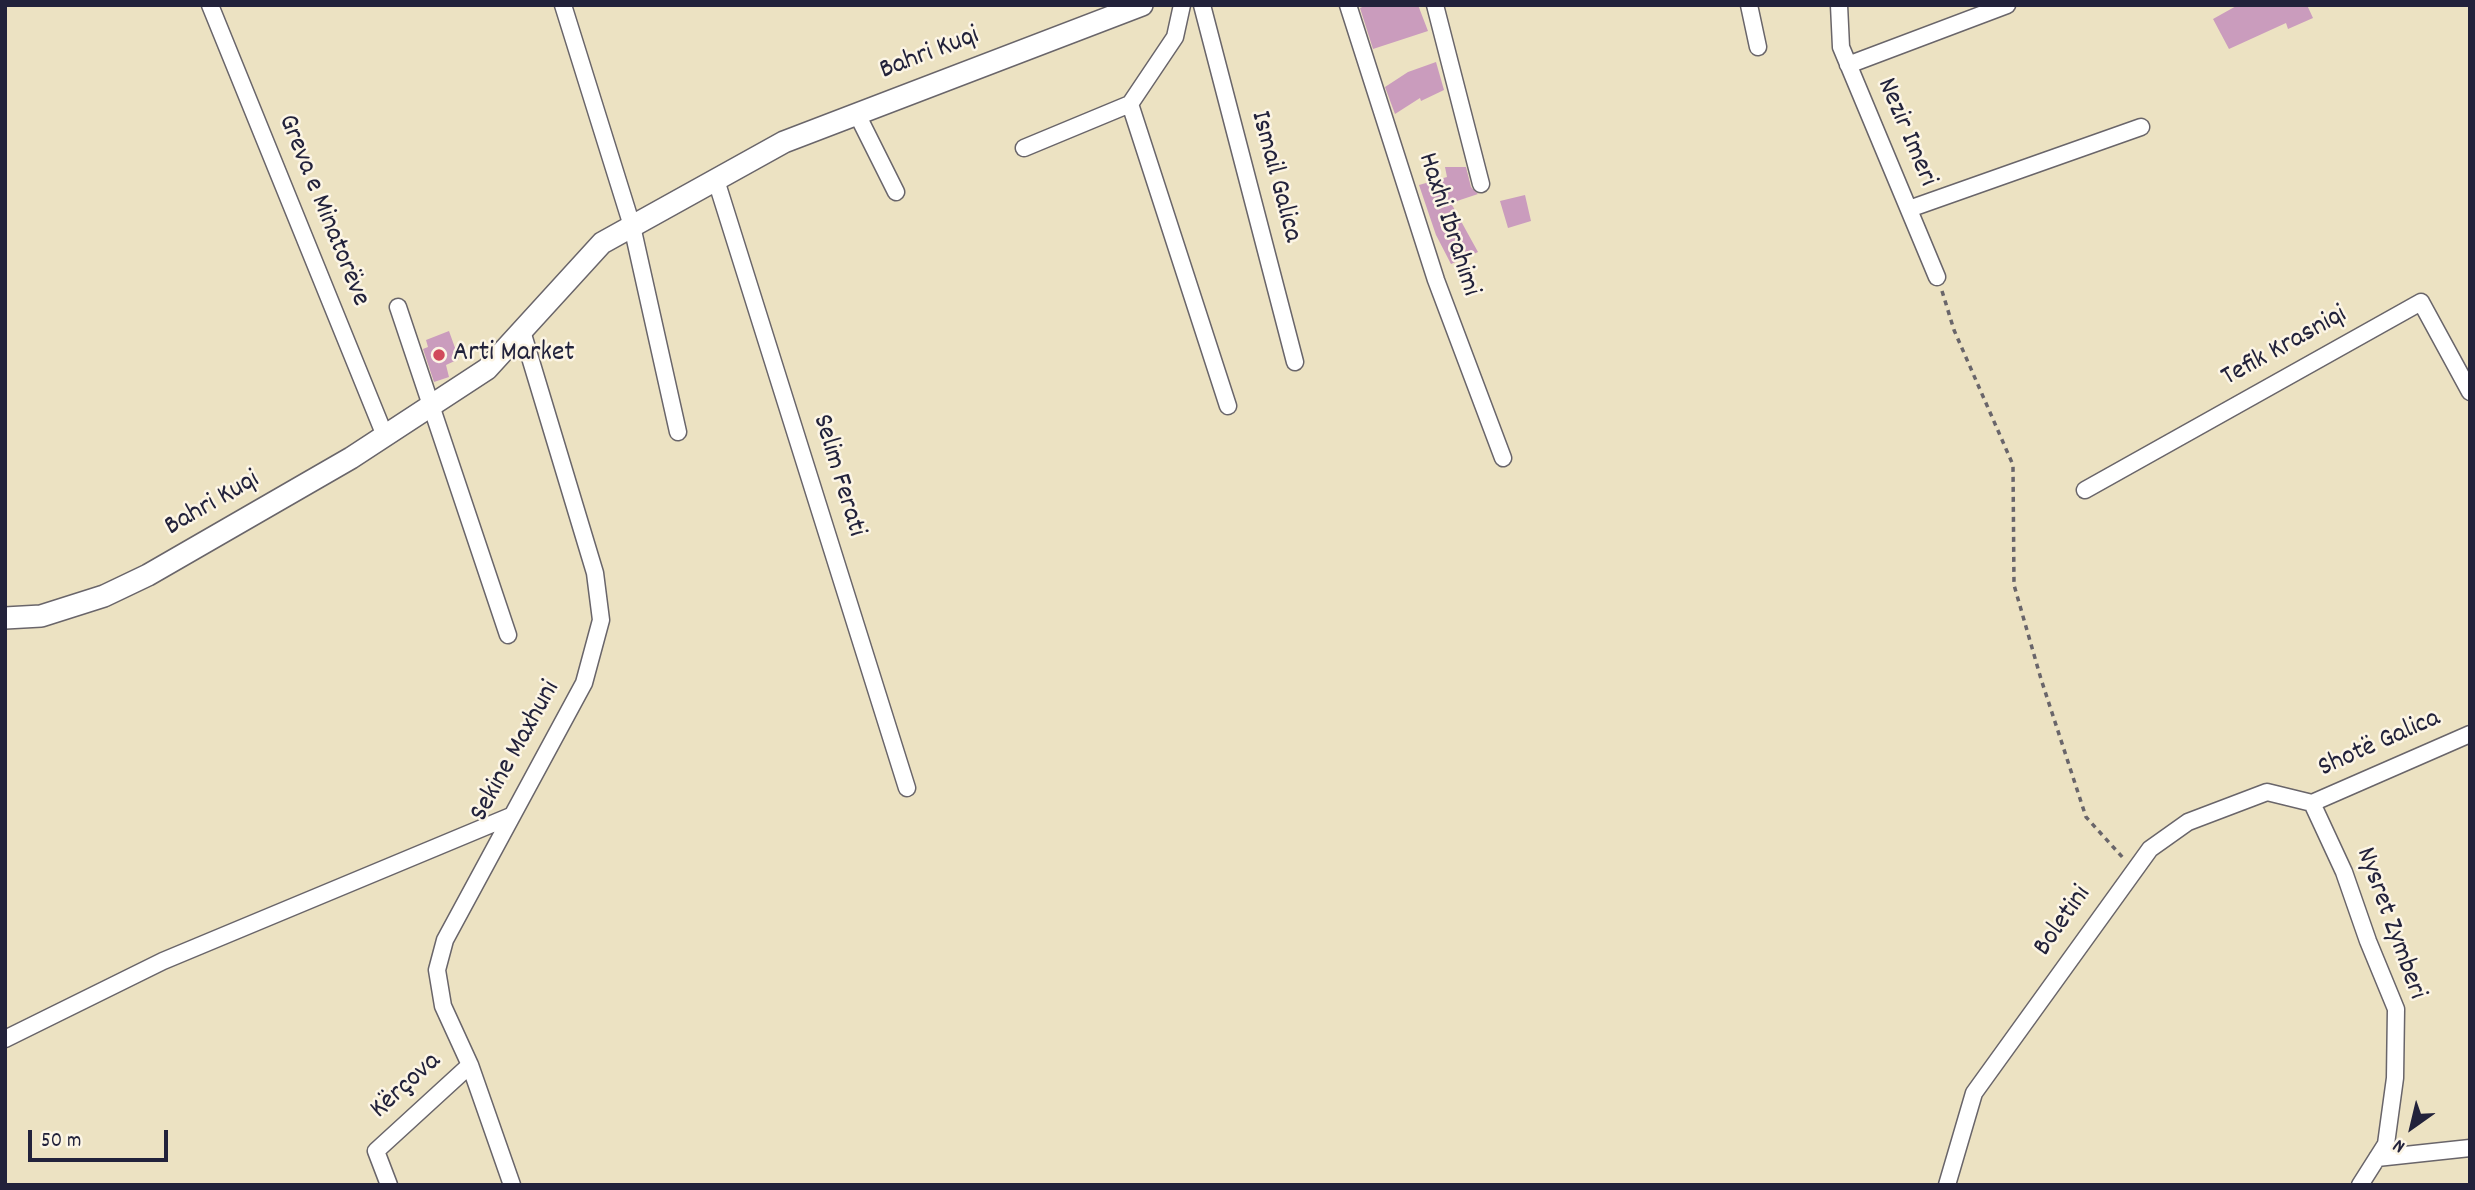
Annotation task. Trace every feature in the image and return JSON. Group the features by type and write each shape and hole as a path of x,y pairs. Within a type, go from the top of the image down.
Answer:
{"street":[{"name":"Greva e Minatorëve","path":"210,5 385,436"},
{"path":"563,5 632,226 677,432"},
{"name":"Bahri Kuqi","path":"5,618 41,616 104,596 148,575 385,436 488,369 602,243 784,142 1142,5"},
{"path":"1024,148 1130,104 1174,37 1182,5"},
{"name":"Ismail Galica","path":"1202,5 1295,362"},
{"name":"Haxhi Ibrahimi","path":"1348,5 1436,280 1503,458"},
{"path":"1435,5 1481,184"},
{"path":"1749,5 1758,47"},
{"name":"Nezir Imeri","path":"1839,5 1841,47 1937,277"},
{"path":"1848,65 2007,5"},
{"path":"1130,104 1227,406"},
{"name":"Bahri Kuqi","path":"857,114 897,192"},
{"path":"1909,209 2141,127"},
{"name":"Selim Ferati","path":"716,180 907,788"},
{"name":"Tefik Krasniqi","path":"2085,489 2421,302 2470,392"},
{"path":"398,307 433,404 508,635"},
{"name":"Sekine Maxhuni","path":"512,1185 470,1065 443,1006 437,970 445,940 584,683 601,620 595,573 522,331"},
{"name":"Shotë Galica","path":"2312,803 2470,734"},
{"name":"Boletini","path":"1947,1185 1975,1093 2133,869 2150,849 2188,822 2267,792 2312,803"},
{"name":"Nysret Zymberi","path":"2312,803 2344,872 2396,1009 2395,1078 2386,1144 2360,1185"},
{"path":"5,1039 163,961 511,816"},
{"name":"Kërçova","path":"389,1185 376,1151 470,1065"},
{"path":"2377,1158 2470,1148"}],"path":[{"path":"1937,277 1954,330 2013,466 2014,585 2082,805 2086,817 2133,869"}],"building":[{"path":"1367,5 1418,5 1428,31 1373,49 1360,8"},
{"path":"2238,5 2307,5 2313,18 2288,29 2286,23 2229,49 2213,19"},
{"path":"1436,62 1444,90 1421,101 1420,98 1395,114 1385,87 1408,72"},
{"path":"1445,167 1466,167 1471,187 1478,194 1451,203 1478,252 1451,264 1436,235 1419,185 1447,177"},
{"path":"1525,195 1531,221 1508,228 1500,201"},
{"name":"Arti Market","path":"449,331 459,359 446,365 449,377 434,382 423,349 428,347 426,340"}],"place":[{"name":"Arti Market","path":"439,355"}]}
